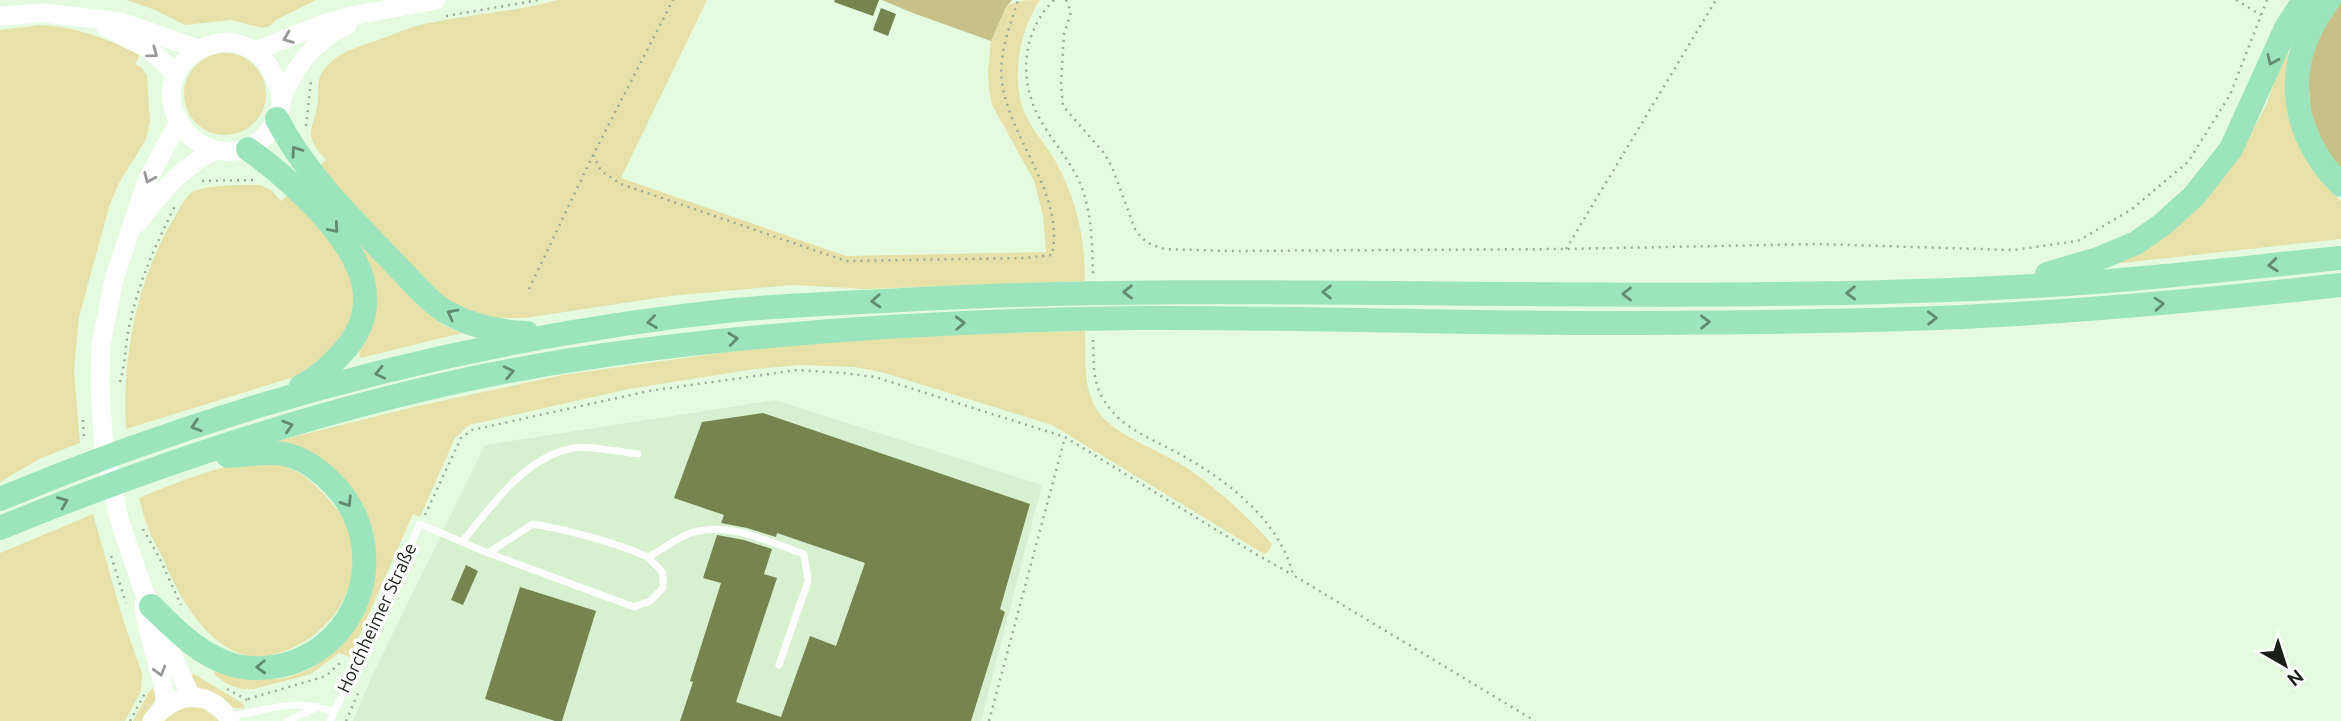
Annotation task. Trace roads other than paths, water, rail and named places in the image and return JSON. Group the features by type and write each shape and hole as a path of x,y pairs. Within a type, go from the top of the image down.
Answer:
{"highway":[{"path":"1968,290 2063,270 2098,259 2136,243 2163,224 2194,196 2231,149 2286,28 2304,0"},
{"path":"2329,0 2315,18 2300,56 2296,77 2297,100 2310,145 2341,185"},
{"path":"279,109 289,142 308,169 437,306 471,324 503,332 566,334"},
{"path":"248,149 293,184 336,230 358,263 364,283 365,310 360,328 352,342 331,365 311,381 261,405"},
{"path":"0,499 120,452 327,385 566,334 732,310 1017,293 1196,291 1769,295 1968,290 2170,276 2341,258"},
{"path":"0,528 84,493 175,460 323,416 510,372 602,355 787,333 925,325 1145,318 1637,323 1959,317 2169,304 2341,285"},
{"path":"147,597 192,644 216,658 236,666 274,667 305,657 333,636 353,610 359,596 365,550 354,511 333,484 309,464 292,456 273,453 175,460"}],"main road":[{"path":"255,51 346,17 436,0"},
{"path":"0,16 43,13 121,22 198,49"},
{"path":"279,109 270,67 255,51 230,42 212,43 198,49 184,61 176,74 172,98 178,121 193,138 213,150 227,152 248,149 265,136 279,109 298,65 315,46 342,27 370,13"},
{"path":"82,17 149,49 176,74"},
{"path":"178,121 146,183 114,279 101,344 100,385 104,450 120,522 147,597 191,697"},
{"path":"127,238 172,180 213,150"},
{"path":"147,597 146,629 162,677 166,705"},
{"path":"152,721 166,705 191,697 215,704 229,719"}],"lane":[{"path":"488,553 533,524 572,531 648,557 663,573 663,588 650,601 634,607 488,553 462,542 505,490 541,458 575,447 638,454"},
{"name":"Horchheimer Straße","path":"330,721 420,524 462,542"},
{"path":"648,557 688,534 723,529 804,554 808,581 779,666"},
{"name":"Horchheimer Straße","path":"229,719 282,705 320,707 334,712"},
{"name":"Horchheimer Straße","path":"287,721 320,707"}]}
